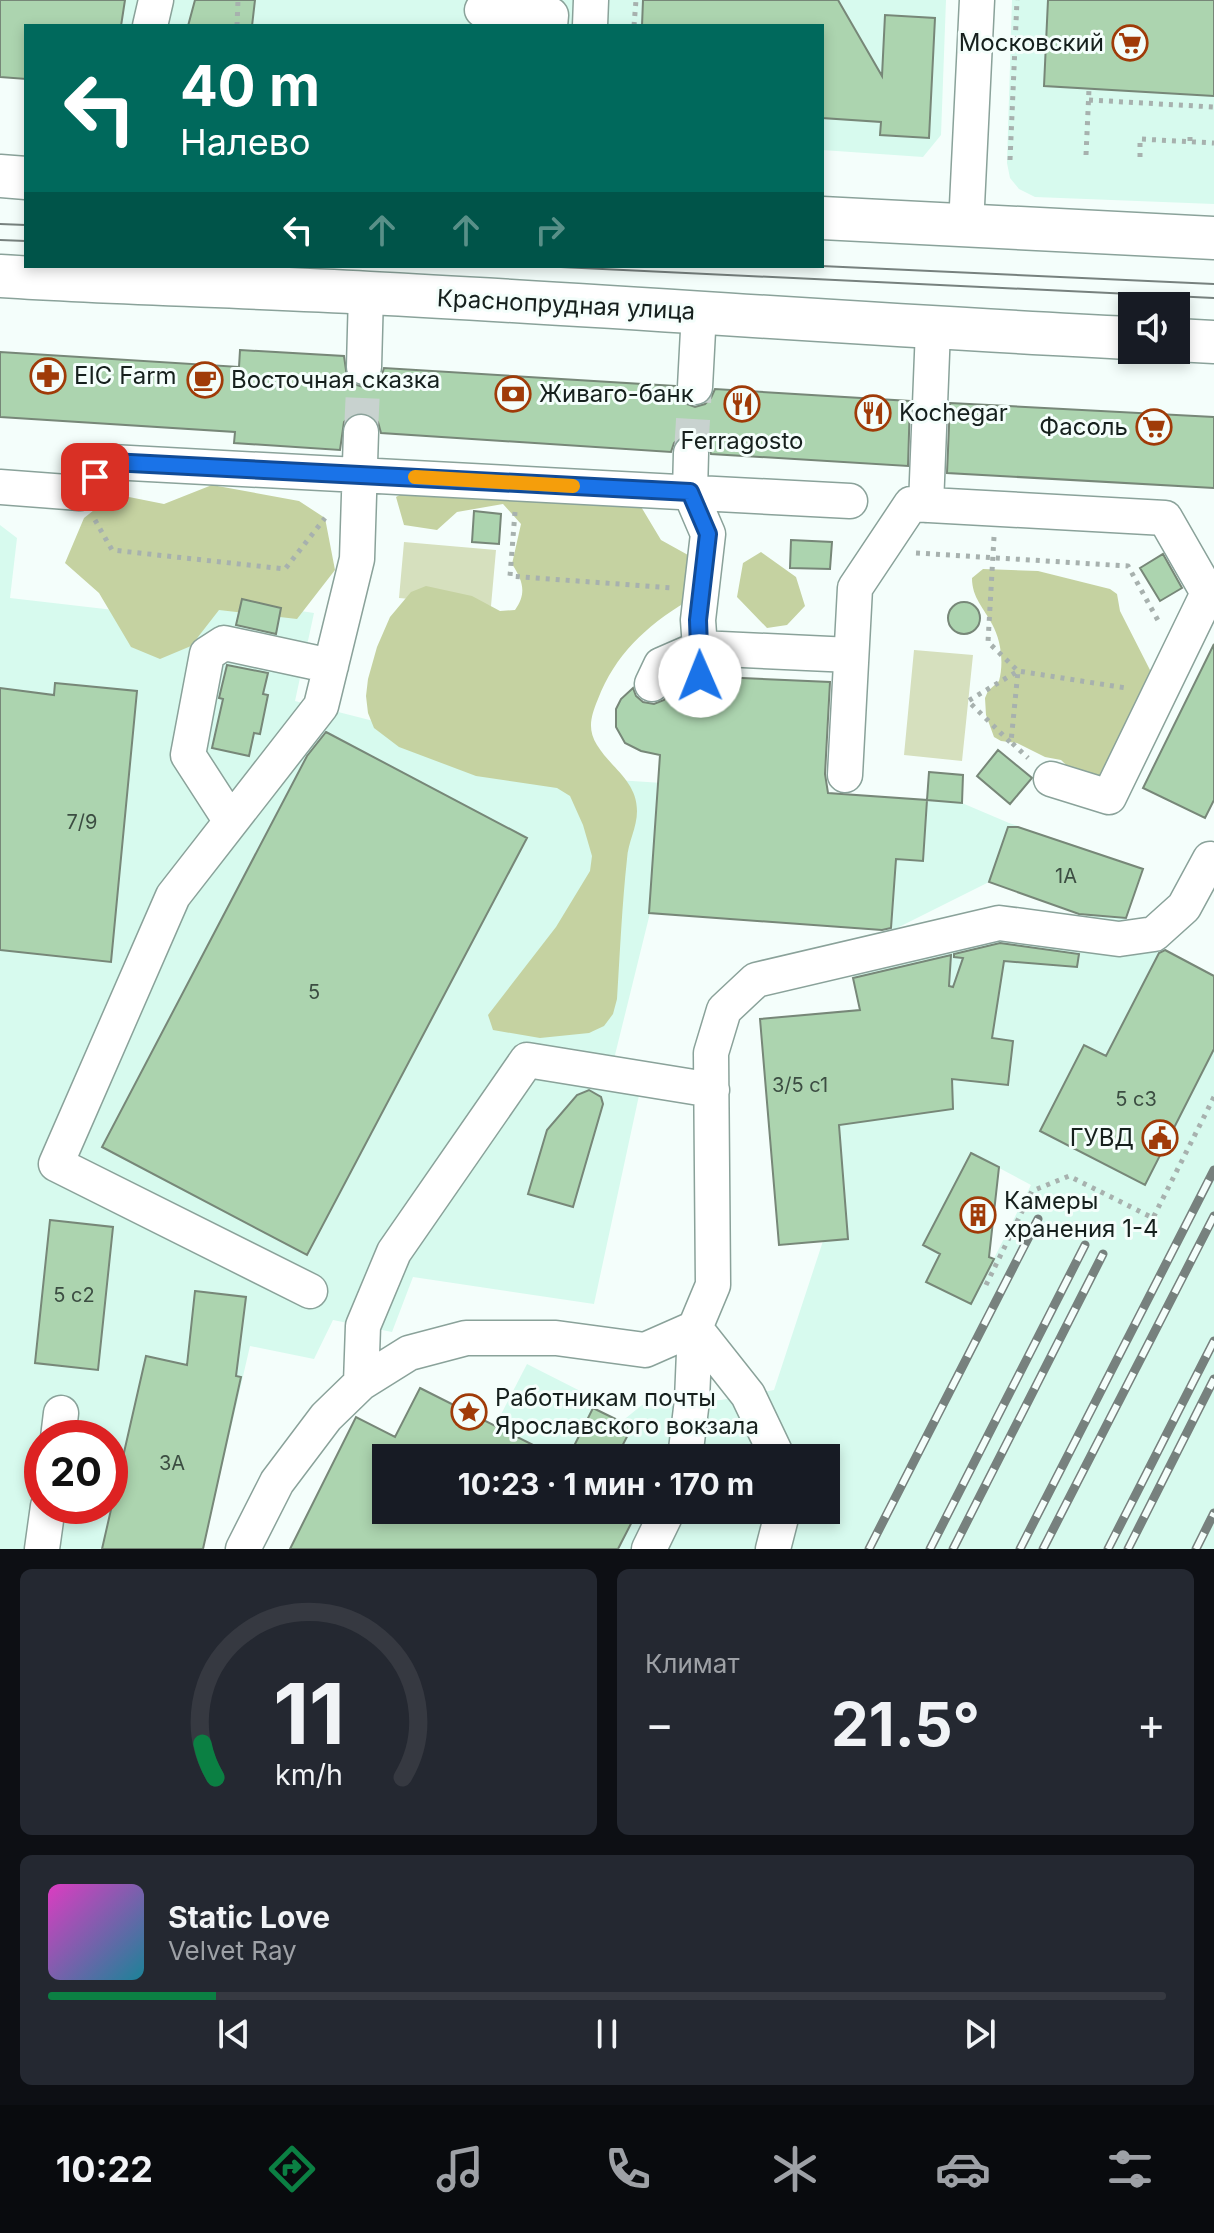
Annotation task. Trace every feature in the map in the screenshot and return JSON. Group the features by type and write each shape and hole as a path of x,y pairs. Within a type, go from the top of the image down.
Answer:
{"main road":[{"path":"0,176 24,178"},
{"path":"824,218 1214,238"},
{"name":"Краснопрудная улица","path":"0,276 140,285 366,293 933,329 1118,337"},
{"path":"1190,341 1214,342"}],"street":[{"path":"150,24 156,0"},
{"path":"590,24 591,0"},
{"path":"966,226 977,0"},
{"path":"482,10 551,15 550,24"},
{"path":"364,367 366,293"},
{"path":"695,387 699,312"},
{"path":"926,505 933,329"},
{"path":"310,1291 56,1164 173,896 321,706 357,559 361,432"},
{"path":"691,453 690,492 708,534 698,620 700,662"},
{"path":"0,487 80,493 111,462 850,501"},
{"path":"845,775 855,588 911,504 1165,518 1208,593 1109,797 1051,779"},
{"path":"230,820 188,755 207,654 224,643 331,666"},
{"path":"652,684 661,665 851,655"},
{"path":"687,1444 695,1328 713,1285 711,1053 724,1010 756,980 999,923 1119,939 1154,934 1184,907 1210,859"},
{"path":"361,1383 363,1326 394,1252 527,1060 712,1090"},
{"path":"243,1549 277,1482 326,1417 361,1383 409,1353 466,1338 556,1338 645,1350 695,1328"},
{"path":"695,1328 748,1395 771,1444"},
{"path":"42,1549 45,1524"},
{"path":"649,1549 661,1524"},
{"path":"773,1549 779,1524"}],"path":[{"path":"237,24 238,0"},
{"path":"634,24 636,0"},
{"path":"1010,160 1017,0"},
{"path":"1086,155 1089,89"},
{"path":"1089,100 1214,107"},
{"path":"1190,132 1190,141"},
{"path":"1140,157 1140,139 1214,143"},
{"path":"80,493 112,550 285,569 360,473"},
{"path":"517,482 510,576 701,590"},
{"path":"995,508 988,642 1018,671 1160,693"},
{"path":"880,551 1128,566 1177,657"},
{"path":"1018,671 968,701 1051,779"},
{"path":"1011,742 1018,671"},
{"path":"986,1285 1032,1191 1069,1176 1153,1218 1214,1097"}],"shaded area":[{"path":"0,0 946,0 941,135 923,157 824,150 824,24 24,24 24,79 0,77"},
{"path":"1012,0 1214,0 1214,204 1035,197 1019,189 1010,178 1007,163"},
{"path":"0,525 17,538 10,598 131,612 281,608 314,613 295,701 602,779 962,803 1009,823 1143,869 1123,928 989,882 891,931 650,913 614,1059 646,1063 594,1304 413,1277 392,1332 333,1320 314,1359 250,1346 203,1549 0,1549"},
{"path":"404,542 496,550 491,606 399,598"},
{"path":"914,650 973,655 962,761 904,755"},
{"path":"1004,933 1129,956 1161,948 1214,976 1214,1549 290,1549 356,1417 395,1437 420,1388 495,1426 527,1364 598,1400 594,1408 621,1422 642,1405 721,1400 774,1390 823,1241 848,1239 829,1013 860,1011 853,976 906,963 942,948","holes":["971,1153 1031,1185 971,1304 926,1282 940,1254 924,1244"]}],"green space":[{"path":"212,485 299,501 325,518 335,570 297,619 219,610 191,646 160,659 131,647 99,593 65,563 84,518 114,494 164,504"},
{"path":"418,485 640,505 661,540 688,555 686,602 658,621 623,655 605,683 592,717 594,739 633,791 637,811 627,859 617,999 613,1014 604,1026 589,1033 540,1038 493,1030 488,1015 556,927 590,871 592,856 570,796 557,788 476,776 399,747 374,728 368,713 368,679 377,647 390,617 411,592 426,586 472,596 500,611 515,610 521,598 521,582 512,564 521,524 503,504 457,512 437,530 404,525 396,497"},
{"path":"761,552 796,577 805,606 787,625 767,628 737,597 743,563"},
{"path":"983,569 1038,571 1110,589 1117,594 1120,611 1150,670 1149,679 1107,778 1083,781 1061,760 994,737 986,715 985,698 999,681 1001,659 995,630 976,597 973,585 972,578"}],"building":[{"path":"0,0 125,0 121,24 24,24 24,79 0,77"},
{"path":"195,0 255,0 252,24 189,24"},
{"path":"643,0 838,0 882,76 885,15 935,18 929,138 880,135 881,122 824,118 824,24 642,24"},
{"name":"Московский","path":"1048,0 1214,0 1214,96 1044,86"},
{"path":"240,350 344,356 347,377 353,384 363,387 381,378 384,368 675,386 677,395 684,403 695,407 705,404 715,389 910,401 908,466 711,454 708,443 692,433 681,436 671,452 381,433 378,422 362,412 352,414 344,422 340,450 234,443 235,432 0,417 0,352 239,367"},
{"path":"950,403 1214,417 1214,488 947,473"},
{"path":"474,511 501,514 499,544 472,542"},
{"path":"791,540 832,542 830,569 790,568"},
{"path":"1163,554 1182,588 1160,601 1140,568"},
{"path":"242,599 281,608 276,634 236,625"},
{"path":"964,602 976,606 980,618 976,630 964,634 952,630 948,618 952,606"},
{"path":"1214,644 1214,800 1205,818 1143,788"},
{"path":"227,665 268,673 263,694 268,695 260,734 254,733 249,756 212,748"},
{"path":"720,677 830,682 825,774 828,793 927,800 923,861 896,859 891,928 882,930 649,913 660,755 625,743 616,727 616,709 621,699 633,688 643,702 654,704 664,700 673,686 682,685 689,693 699,696 709,694 717,687"},
{"path":"55,683 137,691 111,962 0,950 0,688 54,695"},
{"path":"326,732 527,838 307,1255 102,1147 307,756"},
{"path":"998,750 1032,778 1010,804 977,776"},
{"path":"929,772 963,775 962,803 927,800"},
{"path":"1008,827 1018,827 1143,869 1126,918 1079,914 989,882"},
{"path":"1000,943 1079,954 1077,967 1004,961 992,1038 1013,1041 1008,1085 952,1079 953,1109 839,1125 848,1239 779,1245 760,1019 860,1010 853,978 951,955 949,986 953,987 963,958 954,957 954,954"},
{"path":"1165,950 1214,976 1214,1049 1145,1185 1040,1131 1084,1045 1106,1056 1159,953"},
{"path":"589,1090 601,1097 603,1104 573,1207 528,1194 547,1130 577,1095"},
{"name":"Камеры хранения 1-4","path":"971,1153 999,1167 989,1257 994,1259 971,1304 926,1282 940,1254 923,1245"},
{"path":"50,1220 113,1227 98,1370 35,1363"},
{"path":"195,1291 246,1297 236,1376 241,1377 203,1549 102,1549 108,1524 128,1524 128,1435 146,1356 187,1365"},
{"path":"420,1388 531,1444 372,1444 372,1524 631,1524 618,1549 290,1549 356,1417 395,1437"},
{"path":"593,1408 632,1427 623,1444 575,1444"}],"tunnel":[{"path":"361,432 364,367"},
{"path":"691,453 695,387"}],"tram line":[{"path":"0,224 24,225"},
{"path":"0,240 24,241"},
{"path":"824,266 1214,284"},
{"path":"582,268 1214,298"}],"railway":[{"path":"1020,1549 1214,1170"},
{"path":"1043,1549 1214,1216"},
{"path":"869,1549 1038,1219"},
{"path":"930,1549 1085,1245"},
{"path":"953,1549 1103,1254"},
{"path":"1108,1549 1214,1341"},
{"path":"1128,1549 1214,1379"},
{"path":"1196,1549 1214,1513"}],"slow traffic":[{"path":"415,477 573,486"}],"place":[{"name":"Московский","path":"1130,43"},
{"name":"EIC Farm","path":"48,376"},
{"name":"Восточная сказка","path":"205,380"},
{"name":"Живаго-банк","path":"513,394"},
{"name":"Ferragosto","path":"742,404"},
{"name":"Kochegar","path":"873,413"},
{"name":"Фасоль","path":"1154,427"},
{"name":"ГУВД","path":"1160,1138"},
{"name":"Камеры хранения 1-4","path":"978,1215"},
{"name":"Работникам почты Ярославского вокзала","path":"469,1412"}],"route":[{"path":"95,477 111,462 690,492 708,534 698,620 700,676"}]}
